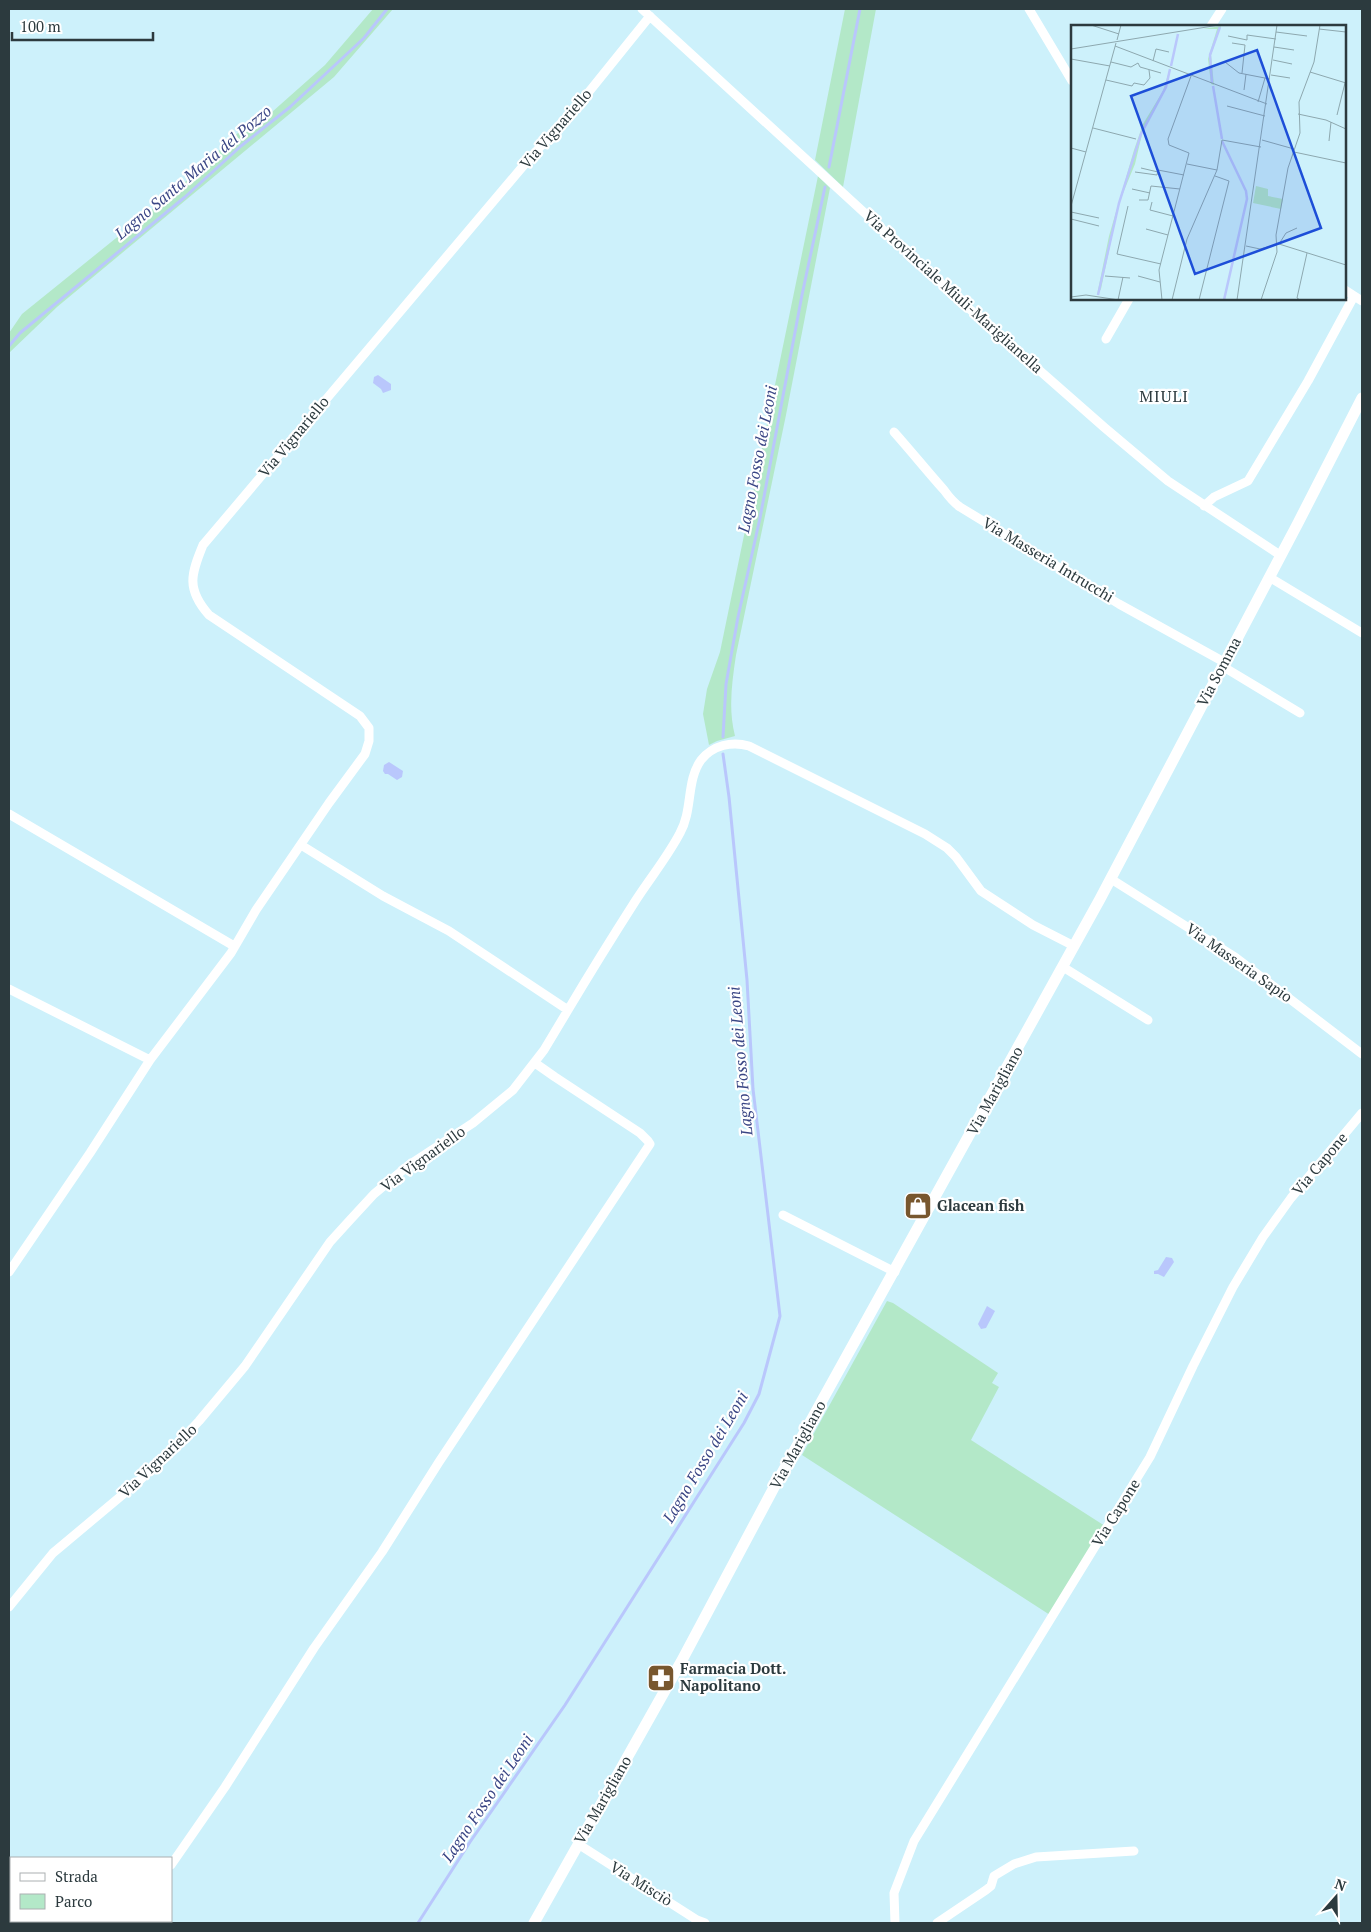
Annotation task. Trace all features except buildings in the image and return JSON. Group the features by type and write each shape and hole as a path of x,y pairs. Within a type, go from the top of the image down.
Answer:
{"street":[{"name":"Via Provinciale Miuli-Mariglianella","path":"642,9 965,305 1168,481 1280,555"},
{"path":"1029,9 1071,79"},
{"path":"1212,25 1222,9"},
{"name":"Via Vignariello","path":"9,1272 90,1153 150,1060 202,992 365,754 369,741 369,728 360,716 209,615 199,603 192,573 203,544 588,93 650,16"},
{"path":"1204,506 1214,497 1248,481 1358,298 1346,291"},
{"path":"1106,339 1128,300"},
{"name":"Via Somma","path":"1074,946 1111,879 1362,398"},
{"name":"Via Masseria Intrucchi","path":"894,432 953,502 960,507 1119,604 1223,664 1300,713"},
{"path":"1269,577 1362,633"},
{"name":"Via Vignariello","path":"9,1608 52,1553 139,1481 199,1422 245,1366 330,1242 374,1194 409,1165 504,1099 535,1062 554,1036 568,1010 680,834 688,813 692,783 696,770 701,761 716,748 726,744 740,743 749,746 910,827 947,848 981,891 1033,925 1074,946"},
{"path":"9,814 234,946"},
{"path":"301,845 382,896 465,941 568,1010"},
{"name":"Via Masseria Sapio","path":"1111,879 1235,957 1362,1054"},
{"name":"Via Marigliano","path":"534,1923 681,1662 778,1480 1074,946"},
{"path":"1063,967 1148,1020"},
{"path":"9,989 150,1060"},
{"path":"172,1865 225,1787 314,1648 382,1552 438,1462 650,1144 640,1133 555,1078 535,1062"},
{"name":"Via Capone","path":"895,1923 894,1893 914,1841 1150,1457 1193,1366 1262,1237 1291,1198 1362,1113"},
{"path":"782,1215 894,1272"},
{"name":"Via Misciò","path":"578,1844 697,1920 705,1923"},
{"path":"937,1923 986,1890 991,1886 994,1876 1014,1864 1036,1857 1134,1850"}],"green space":[{"path":"373,9 393,9 334,77 57,307 9,353 9,333 22,314 183,184 265,108 272,112 325,65"},
{"path":"845,9 876,9 843,187 815,160"},
{"path":"818,176 830,188 786,415 736,655 731,706 735,736 709,745 703,714 707,689 720,652"},
{"path":"887,1301 893,1303 998,1373 992,1383 999,1387 971,1440 1105,1526 1050,1615 802,1455"}],"water":[{"path":"378,375 391,384 391,390 383,393 373,383 374,377"},
{"path":"389,762 403,771 402,777 397,780 385,774 383,771 384,765"},
{"path":"1166,1257 1172,1258 1174,1262 1164,1277 1154,1274 1154,1271 1158,1270"},
{"path":"987,1306 995,1311 986,1328 981,1329 978,1324"}],"waterway":[{"name":"Lagno Santa Maria del Pozzo","path":"9,346 20,333 185,197 241,146 290,107 364,38 387,9"},
{"name":"Lagno Fosso dei Leoni","path":"829,167 860,9"},
{"name":"Lagno Fosso dei Leoni","path":"723,737 726,684 738,617 760,518 802,295 825,187"},
{"name":"Lagno Fosso dei Leoni","path":"418,1923 470,1842 565,1705 744,1423 759,1394 780,1316 753,1089 747,980 723,754"}],"place":[{"name":"Glacean fish","path":"918,1206"},
{"name":"Farmacia Dott. Napolitano","path":"661,1678"}],"district":[{"name":"MIULI","path":"1164,396"}]}
